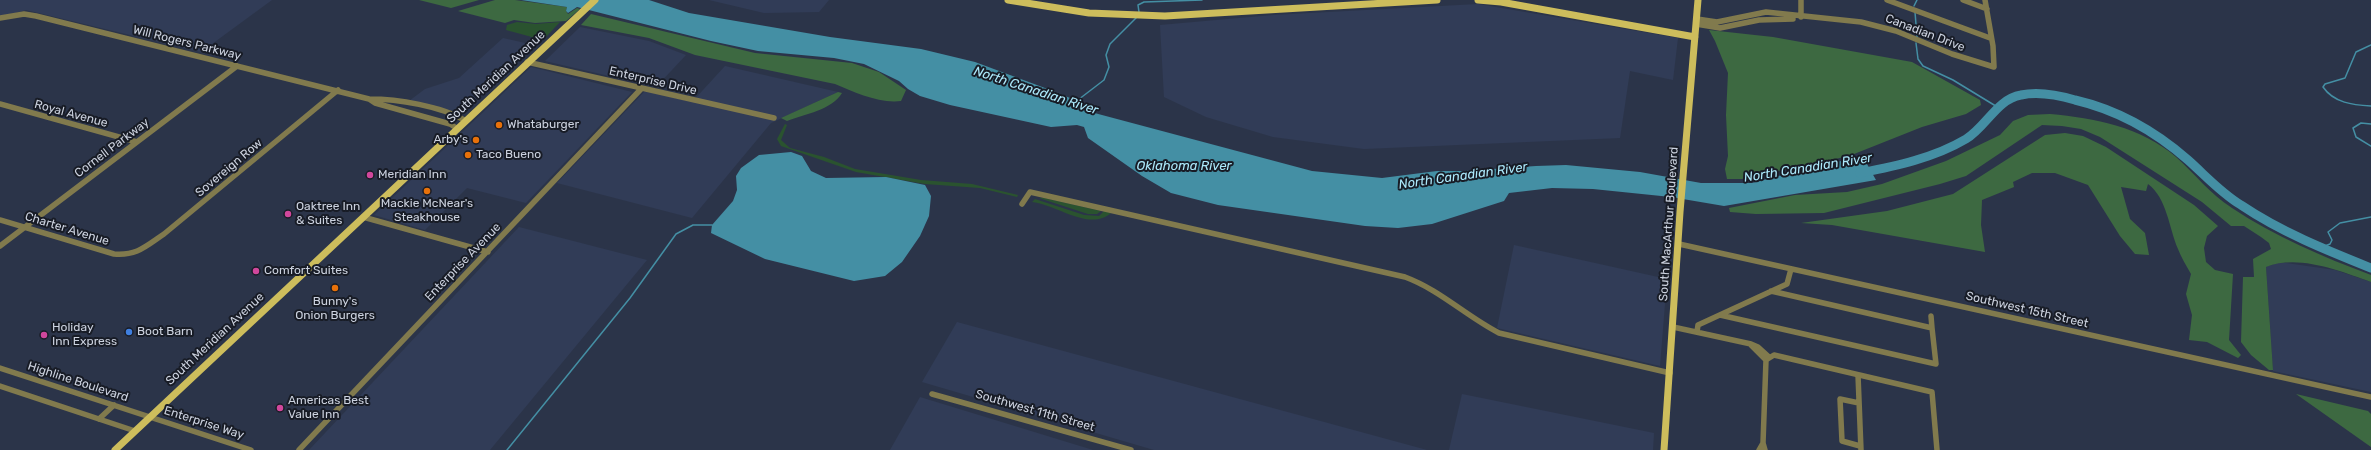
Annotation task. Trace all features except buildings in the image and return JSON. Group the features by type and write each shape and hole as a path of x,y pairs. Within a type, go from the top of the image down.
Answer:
{"main road":[{"name":"South Meridian Avenue","path":"115,450 458,129 527,62 595,0"},
{"path":"1008,0 1043,7 1109,14 1165,16 1437,0"},
{"path":"1478,0 1501,2 1696,37"},
{"name":"South MacArthur Boulevard","path":"1664,450 1680,212 1698,0"}],"street":[{"path":"1801,0 1801,17"},
{"path":"1887,0 1990,38 1985,0"},
{"path":"1963,0 1987,9"},
{"name":"Canadian Drive","path":"1696,22 1717,22 1766,12 1876,25 1958,57 1994,67 1996,62 1990,38"},
{"name":"Will Rogers Parkway","path":"0,18 24,14 36,16 338,90 369,99 375,103 400,111 450,124 458,129"},
{"name":"Canadian Drive","path":"1696,22 1720,28 1759,20 1801,17"},
{"path":"1735,19 1741,24"},
{"name":"Enterprise Drive","path":"527,62 774,118"},
{"name":"Cornell Parkway","path":"0,246 236,66"},
{"name":"Enterprise Avenue","path":"299,450 641,89"},
{"name":"Sovereign Row","path":"128,255 139,251 164,234 338,90"},
{"name":"Will Rogers Parkway","path":"369,99 380,98 409,103 458,116 466,121"},
{"path":"400,111 409,103"},
{"name":"Royal Avenue","path":"0,104 137,142"},
{"path":"416,115 424,107"},
{"path":"1022,204 1030,192 1405,277 1422,282 1485,327 1499,333 1670,373"},
{"path":"363,217 488,252"},
{"name":"Charter Avenue","path":"0,220 107,253 128,255"},
{"name":"Southwest 15th Street","path":"1679,244 2371,397"},
{"path":"1697,332 1698,325 1789,282 1791,269"},
{"path":"1771,291 1932,328"},
{"path":"1720,315 1936,364 1931,316"},
{"path":"1673,327 1751,344 1767,358"},
{"path":"1767,358 1774,355 1932,392 1937,450"},
{"path":"1758,450 1764,447 1767,358"},
{"name":"Highline Boulevard","path":"0,368 150,417"},
{"path":"1858,375 1861,448 1842,441 1840,399 1859,403"},
{"path":"0,386 135,431"},
{"name":"Southwest 11th Street","path":"932,394 1131,450"},
{"path":"99,419 114,405"},
{"name":"Enterprise Way","path":"150,417 251,450"}],"shaded area":[{"path":"0,0 272,0 201,52 26,10 0,17"},
{"path":"709,0 829,0 819,12 764,13"},
{"path":"1478,4 1678,38 1673,80 1630,71 1620,138 1364,149 1273,137 1206,117 1164,97 1160,25 1273,15"},
{"path":"580,27 649,41 686,55 656,87 545,61"},
{"path":"503,38 534,45 460,114 409,101 425,89 459,78"},
{"path":"725,66 838,92 771,123 692,218 557,183 645,91 692,102"},
{"path":"531,67 632,92 526,203 467,188 425,230 374,215"},
{"path":"519,227 647,260 490,450 309,450"},
{"path":"1514,245 1667,279 1660,366 1497,328"},
{"path":"2279,262 2335,270 2371,282 2371,392 2273,371 2266,267"},
{"path":"957,322 1427,450 1154,450 922,382"},
{"path":"1462,394 1654,433 1653,450 1449,450"},
{"path":"920,397 1093,450 890,450"}],"green space":[{"path":"419,0 479,0 451,8"},
{"path":"495,0 515,0 567,7 566,11 568,14 577,8 580,9 566,21 535,23 514,20 505,23 458,11"},
{"path":"591,14 755,53 852,63 879,72 906,90 901,101 884,101 859,94 835,84 695,55 649,38 581,25"},
{"path":"517,22 536,24 560,22 543,40 506,30 507,25"},
{"path":"1709,30 1773,37 1912,62 1980,100 1981,105 1966,114 1922,127 1849,156 1742,179 1727,179 1725,169 1728,156 1726,115 1728,73"},
{"path":"838,92 842,93 832,104 810,114 787,121 781,118"},
{"path":"2050,114 2100,121 2133,131 2148,138 2176,157 2209,190 2232,208 2282,237 2335,261 2371,275 2371,282 2333,269 2305,263 2278,263 2266,267 2273,370 2269,370 2251,355 2241,342 2243,277 2254,277 2253,259 2271,249 2269,243 2244,226 2231,226 2202,202 2100,137 2081,129 2062,126 2042,125 1966,176 1940,184 1824,213 1756,214 1730,212 1729,208 1795,195 1847,192 1882,184 1946,161 2000,135 2013,121 2028,115"},
{"path":"785,124 787,125 781,140 790,148 824,157 855,169 921,180 972,184 1018,195 1017,197 980,188 925,184 856,172 781,146 777,139"},
{"path":"2065,133 2083,136 2106,147 2194,205 2218,226 2207,236 2204,248 2206,262 2215,270 2233,274 2229,340 2241,355 2238,358 2207,342 2189,340 2192,315 2186,294 2191,274 2178,249 2163,205 2154,190 2148,184 2146,191 2121,187 2130,219 2145,233 2149,255 2135,254 2120,236 2088,185 2055,173 2032,173 2013,182 2014,187 1982,200 1981,225 1985,252 1832,225 1801,223 1887,211 1953,194 2045,135"},
{"path":"1039,198 1101,211 1097,214 1088,214"},
{"path":"1035,199 1084,215 1099,216 1104,211 1111,213 1102,218 1093,220 1032,202"},
{"path":"2296,394 2368,411 2371,414 2371,447"}],"water":[{"name":"Oklahoma River","path":"521,0 649,0 689,13 830,37 921,49 975,62 1053,91 1070,98 1087,111 1312,171 1382,178 1437,171 1464,171 1566,165 1640,172 1701,183 1752,183 1820,165 1863,157 1876,180 1724,206 1671,197 1593,189 1552,188 1509,193 1504,201 1432,224 1398,228 1365,226 1218,205 1171,193 1142,176 1088,138 1084,127 1077,125 1051,127 950,105 920,96 908,89 899,81 864,64 834,58 758,51 711,41 577,7 568,13 566,11 567,7"},
{"path":"791,152 802,156 811,171 826,178 886,177 925,185 931,196 929,216 920,236 902,262 885,276 854,281 765,259 711,233 712,225 733,201 737,190 736,176 741,168 759,155"}],"waterway":[{"path":"1139,12 1138,5 1144,2 1202,0"},
{"path":"1914,6 1917,0"},
{"path":"1915,12 1917,37"},
{"path":"1074,103 1104,80 1109,67 1106,55 1110,44 1137,17"},
{"path":"1916,43 1918,59 1923,66 1953,80 1999,108"},
{"path":"2371,45 2356,52 2345,78 2325,84 2323,87 2338,100 2351,104 2371,106"},
{"name":"North Canadian River","path":"1860,173 1928,156 1954,146 1973,134 1998,108 2013,98 2035,93 2055,95 2091,104 2135,123 2162,140 2188,160 2227,195 2256,215 2304,240 2371,268"},
{"path":"2371,124 2361,123 2353,128 2356,137 2371,146"},
{"path":"2320,248 2330,244 2332,240 2328,232 2340,223 2371,217"},
{"path":"507,450 630,298 676,234 693,225 712,225"}],"place":[{"name":"Whataburger","path":"499,125"},
{"name":"Arby's","path":"476,140"},
{"name":"Taco Bueno","path":"468,155"},
{"name":"Meridian Inn","path":"370,175"},
{"name":"Mackie McNear's Steakhouse","path":"427,191"},
{"name":"Oaktree Inn & Suites","path":"288,214"},
{"name":"Comfort Suites","path":"256,271"},
{"name":"Bunny's Onion Burgers","path":"335,288"},
{"name":"Boot Barn","path":"129,332"},
{"name":"Holiday Inn Express","path":"44,335"},
{"name":"Americas Best Value Inn","path":"280,408"}]}
